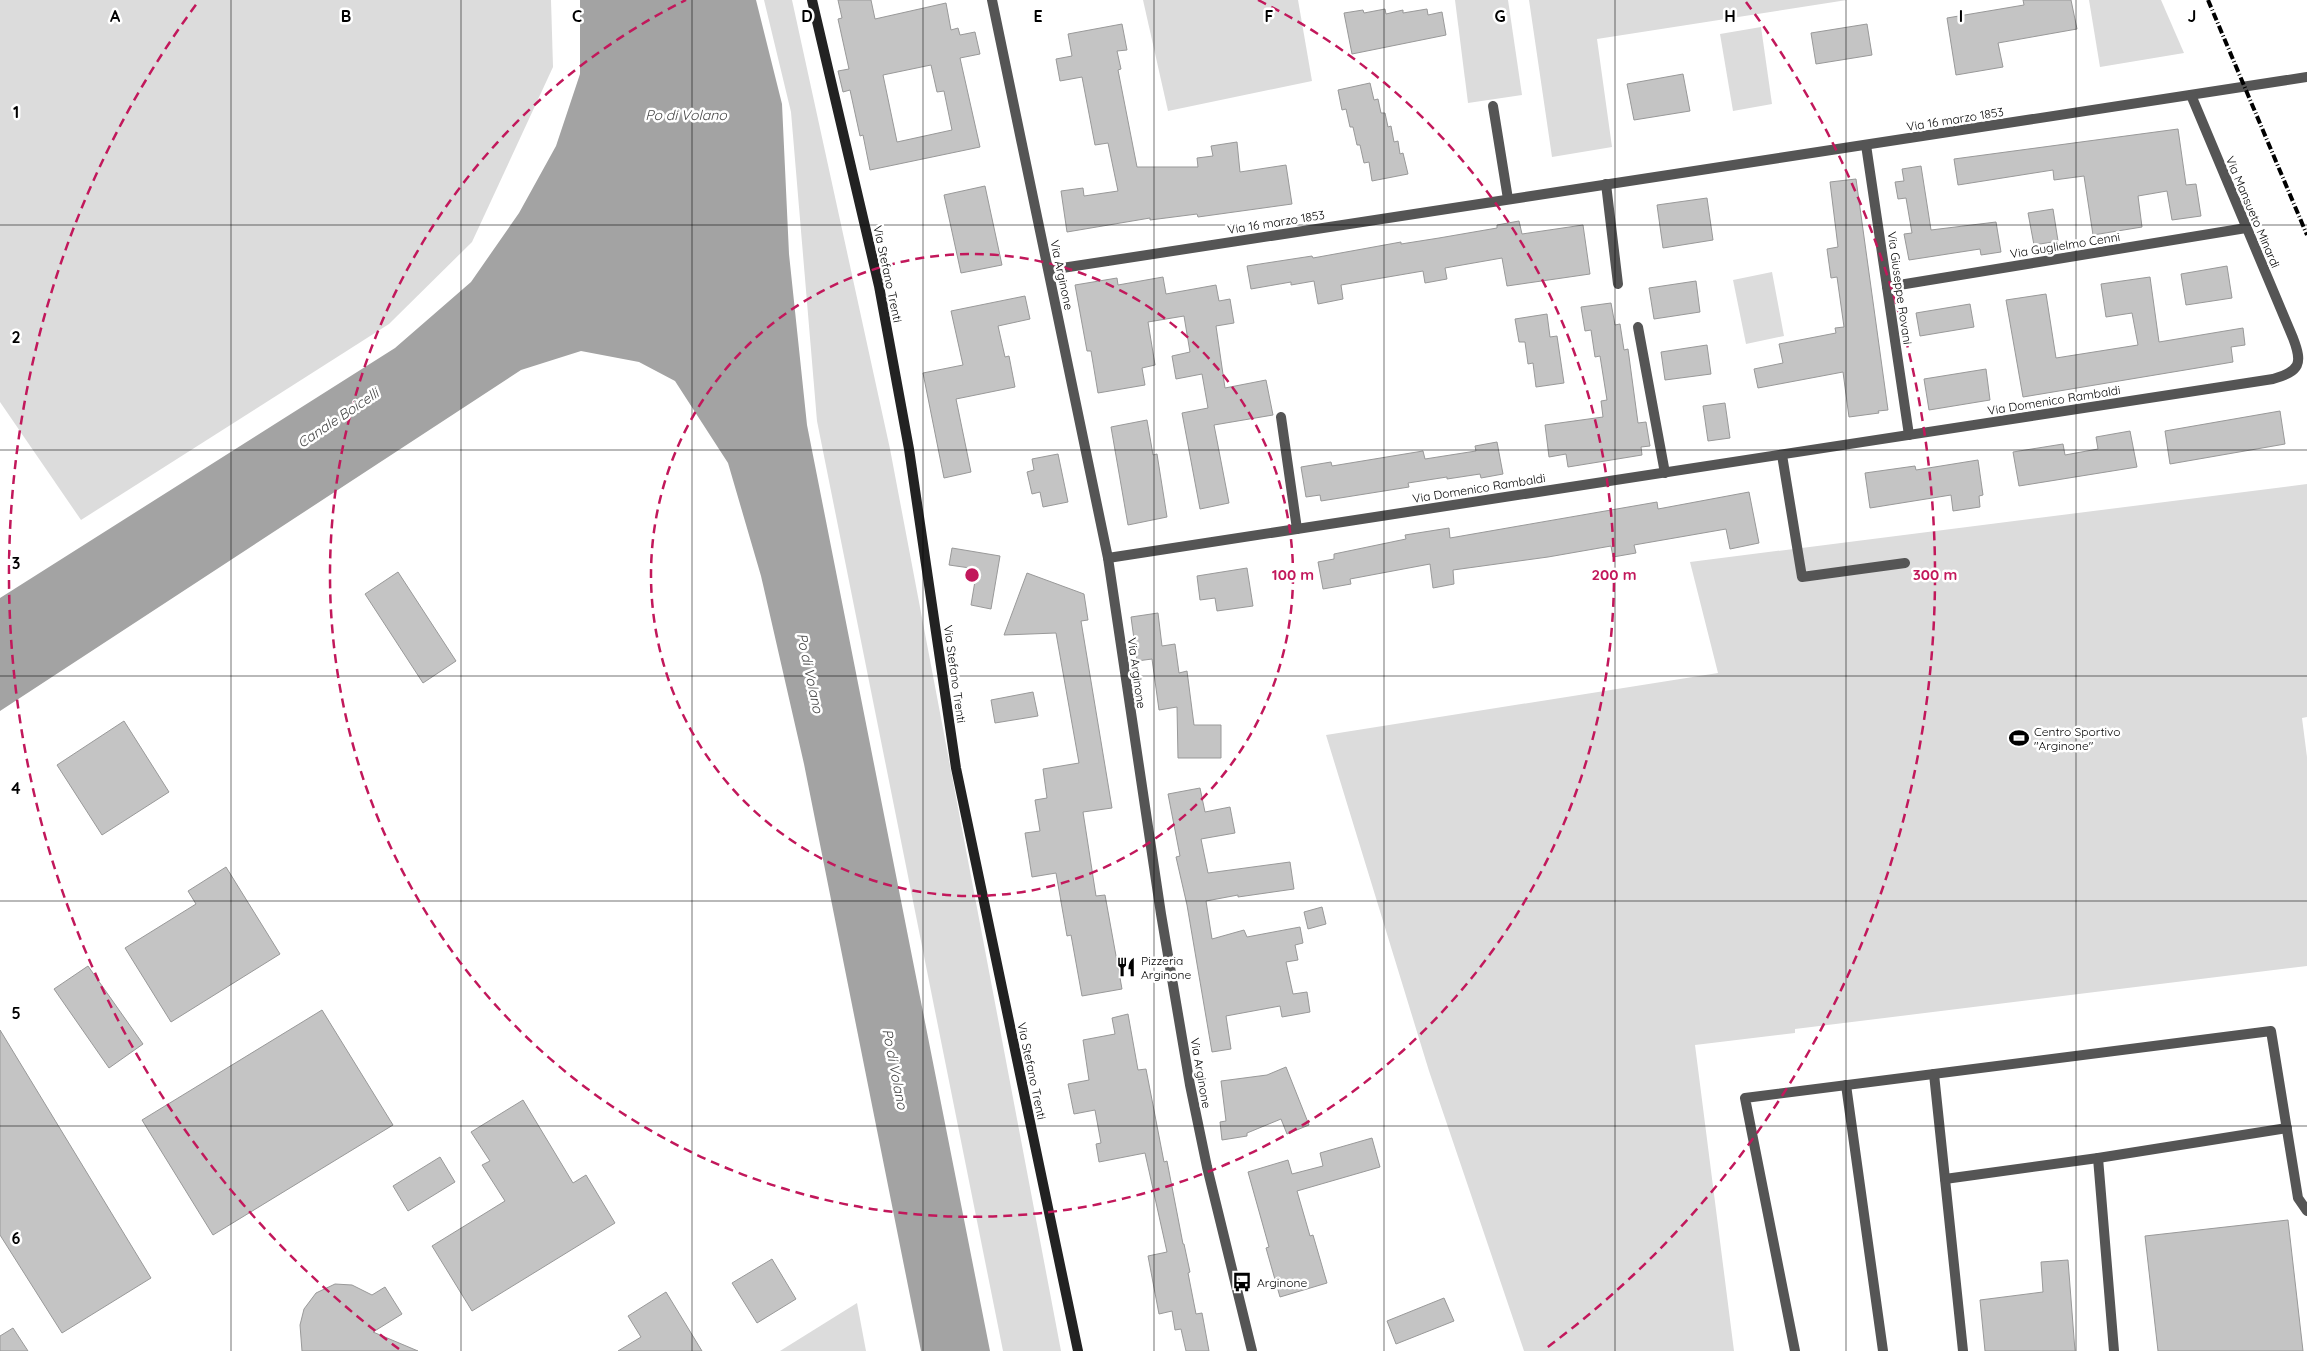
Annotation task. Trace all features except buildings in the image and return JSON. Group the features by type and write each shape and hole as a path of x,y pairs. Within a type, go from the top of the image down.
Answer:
{"main road":[{"name":"Via Stefano Trenti","path":"812,0 879,286 910,449 956,768 1078,1351"}],"street":[{"name":"Via Arginone","path":"992,0 1108,558 1156,885 1190,1085 1207,1167 1252,1351"},
{"name":"Via 16 marzo 1853","path":"1049,270 2191,95 2244,85 2307,77"},
{"name":"Via Mansueto Minardi","path":"2191,95 2294,338"},
{"path":"1494,106 1508,199"},
{"name":"Via Giuseppe Rovani","path":"1866,145 1909,435"},
{"path":"1606,184 1618,284"},
{"name":"Via Guglielmo Cenni","path":"1887,287 2246,228"},
{"path":"1638,327 1665,473"},
{"name":"Via Domenico Rambaldi","path":"1108,558 2273,379 2288,374 2298,364 2299,358 2294,338"},
{"path":"1281,417 1297,529"},
{"path":"1782,455 1802,577 1905,563"},
{"path":"1795,1351 1745,1098 2271,1031 2298,1198 2307,1211"},
{"path":"1934,1074 1963,1351"},
{"path":"1846,1085 1883,1351"},
{"path":"1945,1180 2287,1128"},
{"path":"2098,1158 2114,1351"}],"shaded area":[{"path":"0,0 551,0 553,67 472,242 389,324 81,520 0,402"},
{"path":"764,0 792,0 890,449 1061,1351 1003,1351 817,421 791,112"},
{"path":"1143,0 1298,0 1312,81 1168,111"},
{"path":"1455,0 1508,0 1522,95 1468,103"},
{"path":"1529,0 1847,0 1597,39 1612,147 1552,157"},
{"path":"2089,0 2161,0 2184,53 2100,67"},
{"path":"1761,27 1772,104 1733,111 1720,34"},
{"path":"1772,272 1784,336 1746,344 1733,280"},
{"path":"2307,484 2307,717 2302,718 2307,757 2307,966 1795,1029 1795,1033 1695,1045 1734,1351 1524,1351 1429,1071 1326,735 1718,673 1690,562"},
{"path":"857,1303 866,1351 780,1351"}],"water":[{"name":"Po di Volano","path":"580,0 756,0 782,104 789,254 807,425 990,1351 921,1351 804,764 761,576 728,463 675,381 639,362 581,351 521,370 0,711 0,598 395,348 471,282 519,213 556,146 580,74"}],"railway":[{"path":"2208,0 2307,235"}],"place":[{"name":"Centro Sportivo \"Arginone\"","path":"2019,738"},
{"name":"Pizzeria Arginone","path":"1126,967"},
{"name":"Arginone","path":"1242,1282"}],"water label":[{"name":"Canale Boicelli","path":"338,418"}]}
